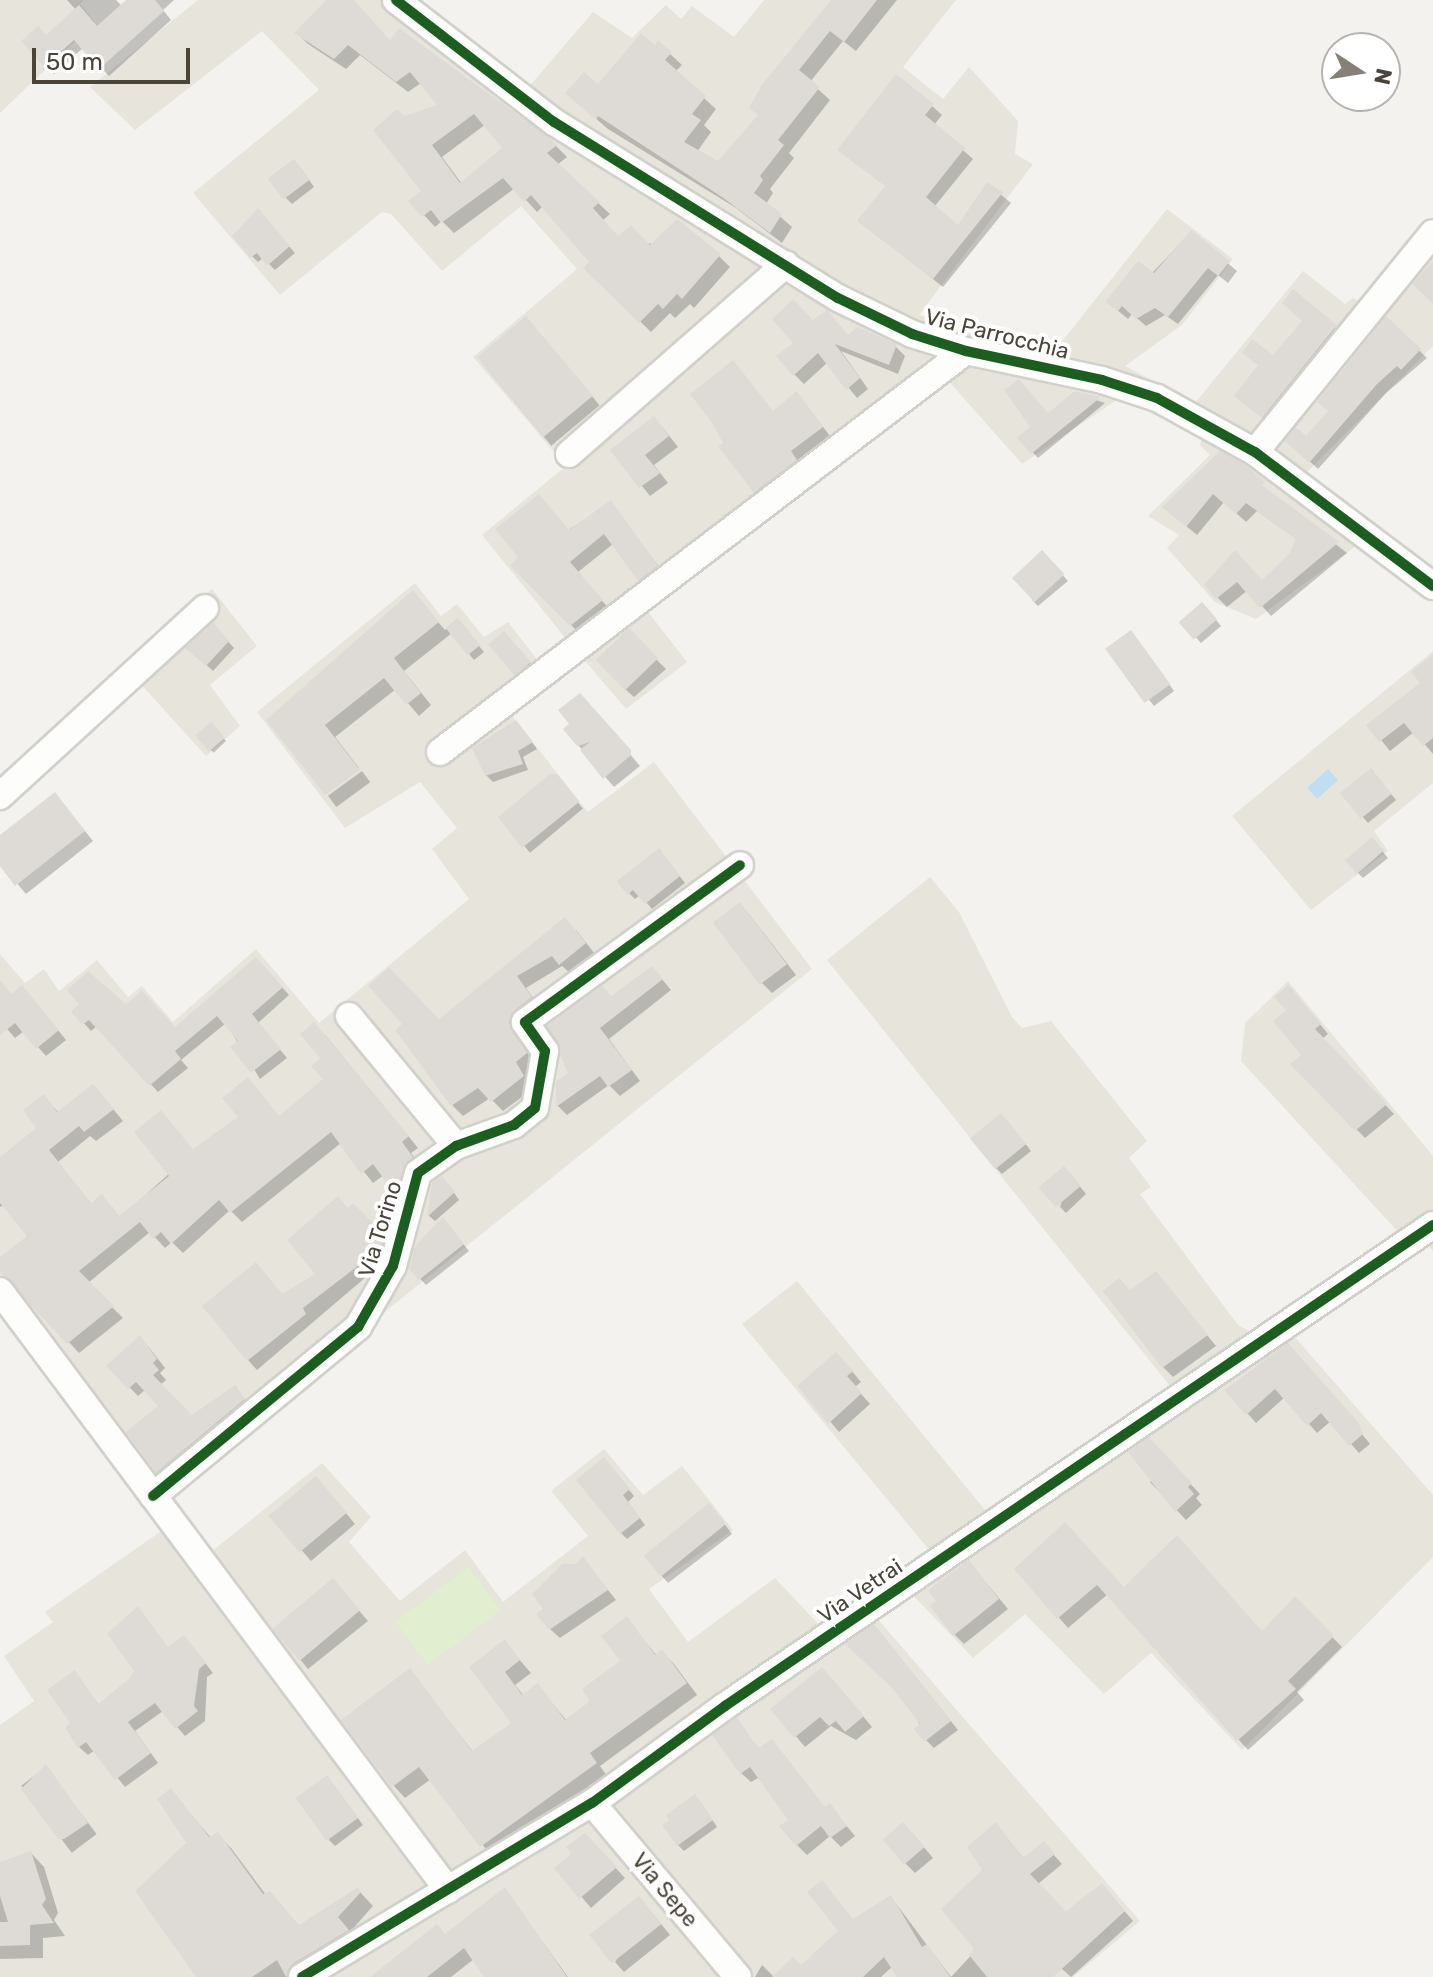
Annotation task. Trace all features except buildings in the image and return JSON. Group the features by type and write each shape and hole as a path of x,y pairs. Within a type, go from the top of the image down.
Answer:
{"street":[{"name":"Via Parrocchia","path":"396,0 554,122 838,298 912,334 966,351 1102,380 1157,398 1255,452 1433,586"},
{"path":"1255,452 1433,233"},
{"path":"569,454 786,264"},
{"path":"440,752 966,351"},
{"path":"0,796 205,608"},
{"name":"Via Torino","path":"153,1496 358,1327 393,1266 418,1173 456,1146 514,1125 535,1108 545,1051 525,1022 740,865"},
{"path":"349,1016 456,1146"},
{"name":"Via Vetrai","path":"302,1977 592,1803 725,1706 1433,1225"},
{"path":"0,1291 448,1890"},
{"name":"Via Sepe","path":"592,1803 738,1977"}],"shaded area":[{"path":"0,0 84,0 80,4 95,22 0,113"},
{"path":"198,0 413,0 527,89 593,12 632,38 666,5 681,19 692,6 734,37 764,0 956,0 903,67 943,99 969,67 1018,121 1015,154 1033,164 919,315 1056,349 1167,209 1233,259 1182,325 1125,366 1195,403 1303,271 1345,304 1353,298 1366,306 1433,223 1433,346 1306,473 1378,530 1256,619 1215,602 1167,548 1179,535 1148,516 1210,455 1200,445 1203,431 1121,397 1022,464 945,377 641,603 687,662 626,709 580,655 508,711 588,812 654,762 812,969 367,1326 148,1510 0,1307 0,954 25,983 44,969 59,991 97,960 128,997 142,986 173,1022 256,949 319,1023 469,899 432,849 457,828 420,782 345,828 257,712 415,583 441,616 457,604 484,637 508,622 539,662 567,640 482,535 566,466 473,357 577,269 521,206 442,271 391,214 382,212 280,295 193,193 319,90 262,31 135,130 90,87"},
{"path":"212,589 257,646 210,685 240,726 206,756 137,680 145,645"},
{"path":"1433,651 1433,783 1374,831 1388,851 1311,910 1232,816"},
{"path":"930,877 959,912 1012,1017 1022,1028 1051,1021 1147,1141 1129,1158 1151,1187 1140,1194 1238,1325 1251,1332 1279,1319 1433,1495 1433,1557 1242,1750 1151,1653 1104,1694 1025,1614 973,1658 906,1588 875,1616 1140,1921 1073,1977 0,1977 0,1725 34,1701 4,1656 53,1622 45,1612 177,1520 206,1556 322,1463 371,1517 349,1542 400,1601 465,1550 503,1602 588,1536 551,1491 604,1449 643,1495 682,1466 733,1530 649,1589 688,1642 775,1578 822,1628 930,1551 742,1324 797,1281 985,1510 1170,1386 827,960"},
{"path":"1288,981 1433,1156 1433,1251 1424,1240 1411,1246 1241,1061 1245,1023"}],"green space":[{"path":"468,1567 500,1610 428,1665 395,1622"}],"water":[{"path":"1328,769 1338,780 1317,799 1307,788"}],"cycle path":[{"path":"396,0 554,122 838,298 912,334 966,351 1102,380 1157,398 1255,452 1433,586"},
{"path":"153,1496 358,1327 393,1266 418,1173 456,1146 514,1125 535,1108 545,1051 525,1022 740,865"},
{"path":"302,1977 592,1803 725,1706 1433,1225"}]}
